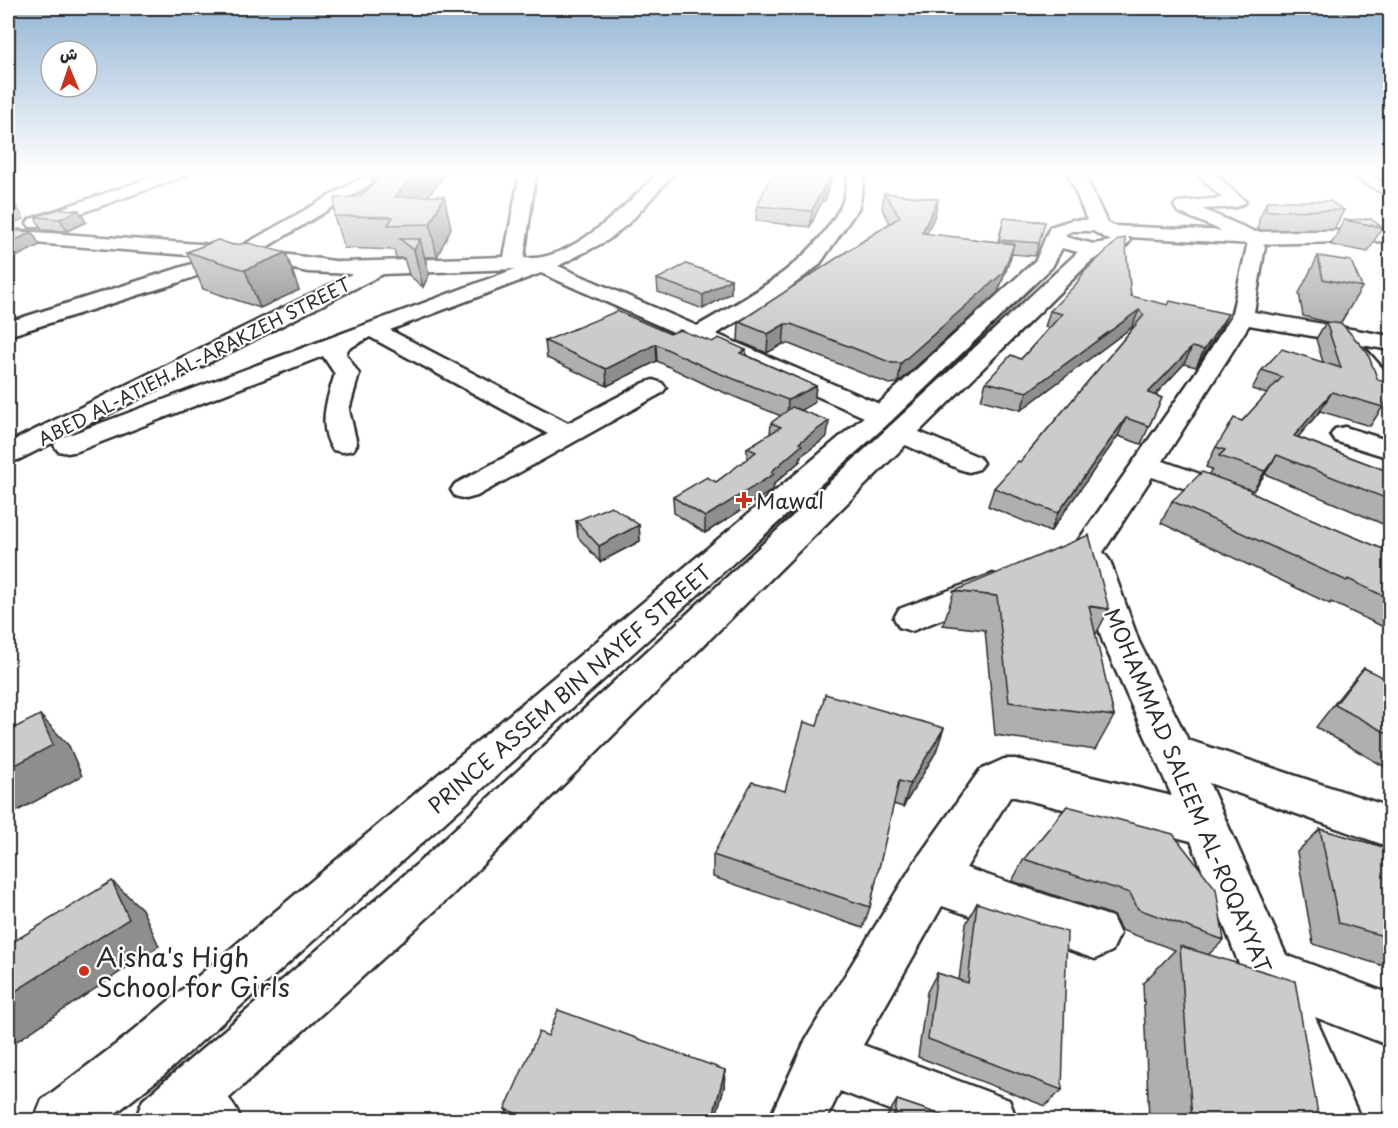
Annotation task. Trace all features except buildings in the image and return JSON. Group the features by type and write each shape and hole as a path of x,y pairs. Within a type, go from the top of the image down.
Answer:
{"street":[{"path":"8,234 31,226"},
{"path":"8,329 170,279 243,253 290,226"},
{"path":"513,263 519,226"},
{"path":"8,468 542,266 601,236 614,226"},
{"path":"697,335 764,296 812,261 837,226"},
{"path":"1077,226 1087,237 1390,245"},
{"path":"1083,226 1087,237"},
{"path":"1220,226 1254,242 1390,236"},
{"path":"8,234 243,253 292,263 380,268 513,263 542,266 891,423 969,463"},
{"name":"PRINCE ASSEM BIN NAYEF STREET","path":"62,1120 146,1055 1084,257 1087,237"},
{"name":"MOHAMMAD SALEEM AL-ROQAYYAT","path":"1254,242 1242,317 1208,373 1145,464 1073,554 1121,642 1174,753 1333,1120"},
{"name":"ABED AL-ATIEH AL-ARAKZEH STREET","path":"8,454 380,268"},
{"path":"1242,317 1390,343"},
{"path":"372,329 568,434"},
{"path":"1340,334 1390,392"},
{"path":"343,444 336,410 347,374 334,354 338,345 344,340"},
{"path":"466,490 653,388"},
{"name":"PRINCE ASSEM BIN NAYEF STREET","path":"187,1114 433,881 891,423"},
{"path":"1346,435 1390,450"},
{"path":"1145,464 1257,506"},
{"path":"912,618 1023,574"},
{"path":"1174,753 1390,827"},
{"path":"797,1120 825,1058 931,879 995,783 1004,778 1015,778 1207,825"},
{"path":"931,879 1095,934"},
{"path":"1268,974 1390,1020"},
{"path":"825,1058 989,1120"}],"place":[{"name":"Mawal","path":"744,500"},
{"name":"Aisha's High School for Girls","path":"84,971"}]}
